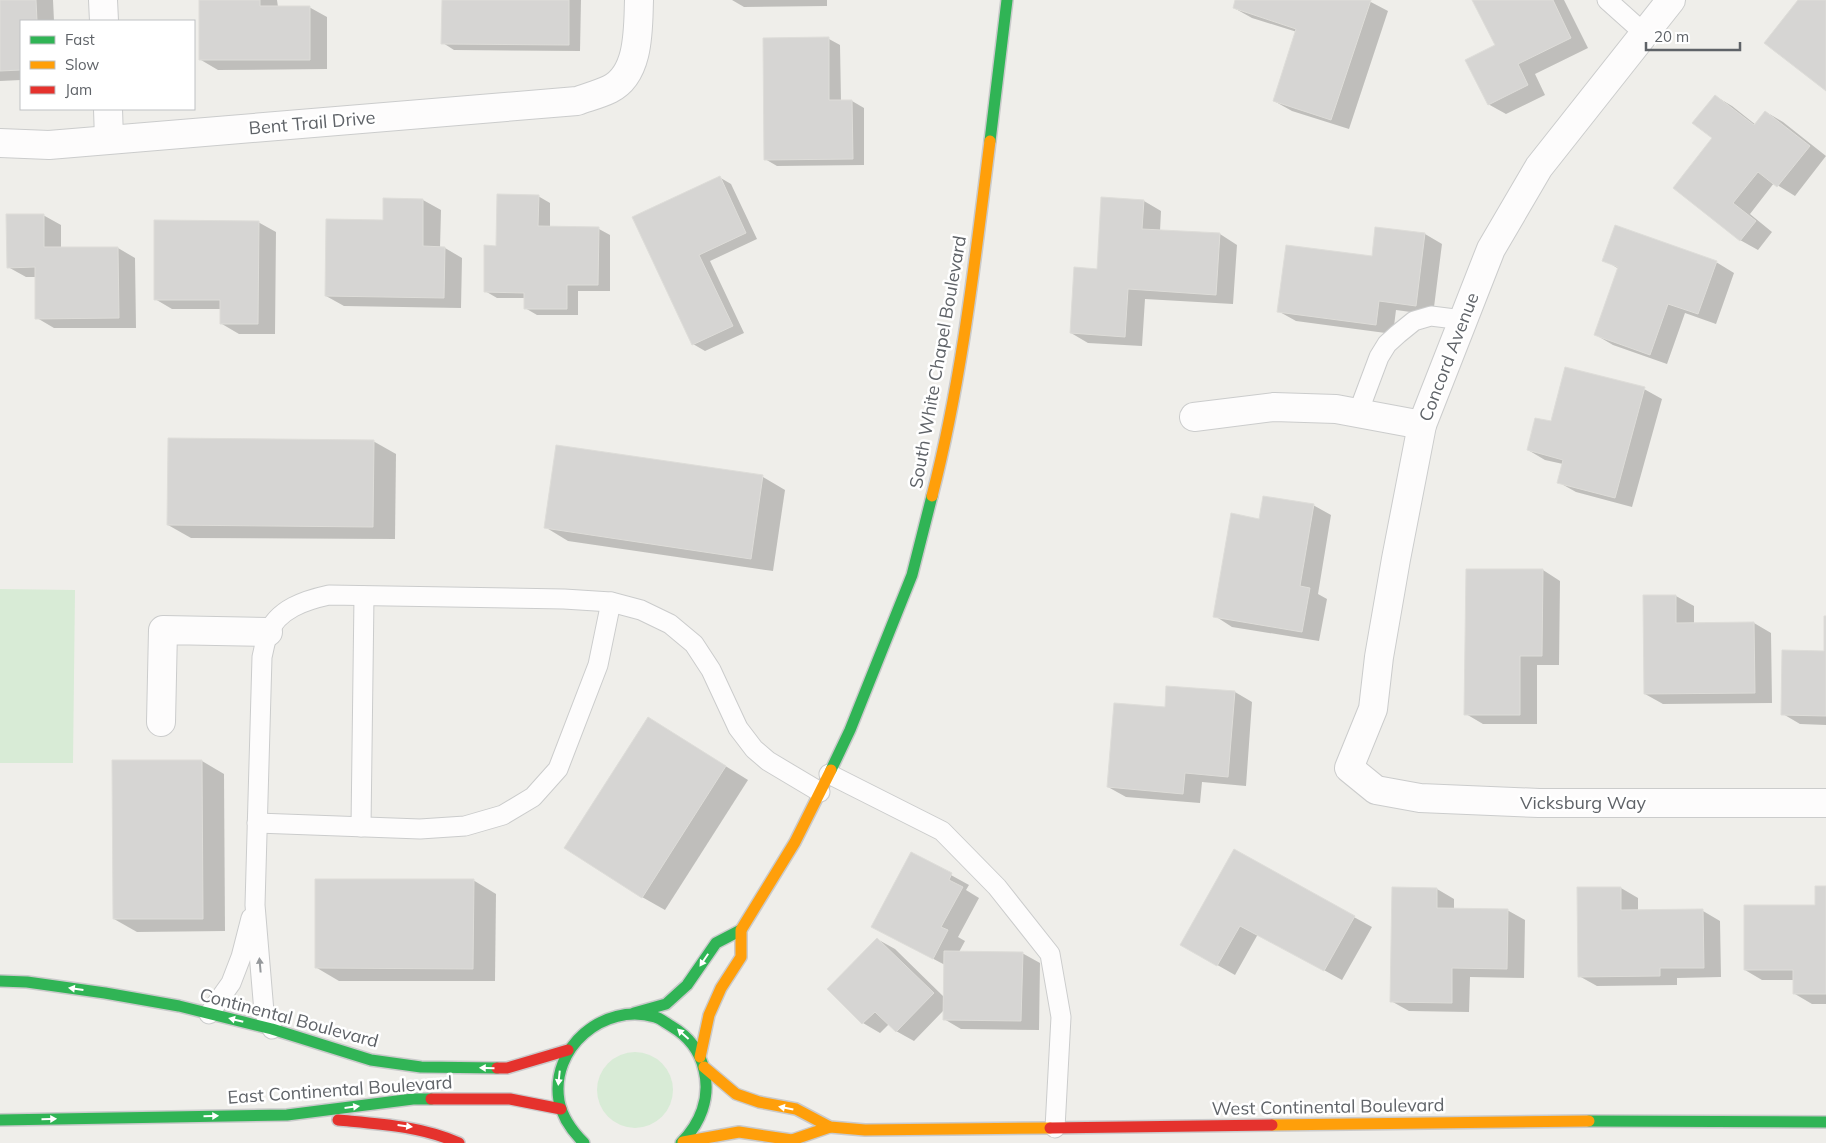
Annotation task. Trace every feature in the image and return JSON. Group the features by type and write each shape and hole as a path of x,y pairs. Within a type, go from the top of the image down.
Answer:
{"main road":[{"name":"South White Chapel Boulevard","path":"741,930 795,842 850,730 912,576 934,489 953,399 972,286 1007,0"},
{"path":"584,1143 571,1129 561,1110 558,1089 560,1068 568,1050 580,1034 596,1023 614,1016 666,1004 687,985 716,943 741,930 741,957 721,988 708,1015 702,1062 707,1088 704,1107 696,1126 682,1142"},
{"name":"Continental Boulevard","path":"0,981 27,982 179,1006 272,1029 371,1060 421,1067 507,1068 568,1050"},
{"name":"West Continental Boulevard","path":"633,1013 654,1017 673,1026 689,1040 702,1062 720,1082 736,1094 759,1102 796,1110 830,1127 865,1130 1546,1121 1826,1122"},
{"name":"East Continental Boulevard","path":"0,1120 287,1115 413,1099 510,1099 561,1110"},
{"path":"287,1115 411,1127 443,1134 459,1143"},
{"name":"West Continental Boulevard","path":"682,1142 739,1132 792,1140 830,1127"},
{"path":"571,1129 571,1143"}],"street":[{"path":"103,0 104,20"},
{"name":"Bent Trail Drive","path":"0,143 49,145 577,101 612,88 630,71 638,37 639,0"},
{"name":"Concord Avenue","path":"1349,768 1373,709 1379,657 1394,569 1422,425 1491,249 1539,167 1672,0"},
{"path":"108,110 109,139"},
{"path":"1194,417 1274,407 1336,409 1422,425"},
{"path":"161,722 163,630 268,632"},
{"name":"Vicksburg Way","path":"1349,768 1376,790 1420,798 1539,803 1826,803"}],"lane":[{"path":"1607,0 1645,34"},
{"path":"1358,414 1379,357 1387,344 1398,334 1414,321 1431,316 1463,320"},
{"path":"272,1029 264,1012 255,905 262,657 268,632 282,614 304,601 329,595 564,599 612,602 641,610 670,624 694,644 711,670 738,728 754,749 768,762 820,792"},
{"path":"361,827 364,596"},
{"path":"257,824 420,829 465,826 503,815 533,797 558,769 598,665 612,602"},
{"path":"828,774 942,831 997,887 1050,954 1061,1017 1055,1128"},
{"path":"209,1014 230,983 241,957 255,905"}],"green space":[{"path":"0,589 75,590 73,763 0,763"},
{"path":"635,1052 649,1055 662,1063 670,1076 673,1090 670,1104 662,1117 649,1125 635,1128 621,1125 608,1117 600,1104 597,1090 600,1076 608,1063 621,1055"}],"building":[{"path":"0,0 36,0 37,20 20,20 20,70 0,71"},
{"path":"199,0 260,0 260,6 310,6 310,60 199,60"},
{"path":"442,0 569,0 569,45 441,44"},
{"path":"1235,0 1371,0 1331,120 1273,101 1296,29 1233,8"},
{"path":"1472,0 1553,0 1571,38 1518,64 1528,85 1488,105 1465,60 1495,45"},
{"path":"1798,0 1826,0 1826,91 1764,43"},
{"path":"829,37 829,100 852,100 853,159 764,160 763,38"},
{"path":"1715,95 1754,125 1765,111 1810,146 1777,187 1758,172 1733,203 1756,221 1740,241 1673,188 1712,138 1692,123"},
{"path":"720,176 746,233 699,255 733,326 692,345 632,217"},
{"path":"497,194 539,195 538,226 599,227 598,285 567,285 567,309 524,309 524,293 484,292 484,245 496,246"},
{"path":"1101,197 1144,200 1142,229 1220,233 1216,295 1128,289 1125,337 1070,333 1074,267 1097,269"},
{"path":"383,198 423,199 423,246 445,247 444,298 325,296 326,219 383,220"},
{"path":"6,214 44,214 44,247 118,247 119,318 35,319 35,267 7,268"},
{"path":"154,220 259,221 258,324 220,324 220,300 154,300"},
{"path":"1615,225 1717,261 1698,314 1668,304 1650,355 1594,335 1618,267 1602,261"},
{"path":"1375,227 1425,233 1416,306 1379,301 1376,325 1277,312 1286,245 1372,256"},
{"path":"1565,367 1645,387 1615,498 1557,483 1563,460 1527,450 1535,418 1551,421"},
{"path":"168,438 374,440 373,527 167,525"},
{"path":"556,445 763,475 751,559 544,528"},
{"path":"1263,496 1314,504 1300,586 1310,588 1302,632 1213,617 1231,513 1259,519"},
{"path":"1466,569 1543,569 1542,656 1520,656 1520,715 1464,715"},
{"path":"1643,595 1676,595 1676,623 1754,622 1755,693 1644,694"},
{"path":"1824,616 1826,616 1826,716 1781,715 1782,650 1824,651"},
{"path":"1166,686 1235,691 1228,777 1185,773 1183,794 1107,787 1114,703 1165,707"},
{"path":"648,717 726,766 642,898 564,848"},
{"path":"112,760 202,760 203,919 113,919"},
{"path":"1234,849 1355,916 1324,971 1240,926 1217,966 1180,945"},
{"path":"911,852 952,873 949,880 963,887 941,927 948,930 933,959 871,927"},
{"path":"315,879 474,879 473,969 315,968"},
{"path":"1815,886 1826,886 1826,994 1793,994 1793,970 1744,970 1744,905 1815,905"},
{"path":"1392,887 1437,888 1437,908 1508,909 1507,969 1452,968 1452,1003 1390,1002"},
{"path":"1577,887 1621,887 1621,910 1703,909 1704,968 1660,968 1660,976 1578,977"},
{"path":"877,938 934,993 896,1032 875,1012 862,1024 827,989"},
{"path":"944,951 1023,952 1021,1021 943,1020"}],"traffic: fast":[{"path":"990,141 1007,0"},
{"path":"831,770 850,730 912,575 932,496"},
{"path":"634,1013 666,1004 687,985 716,943 741,930"},
{"path":"0,981 27,982 179,1006 272,1029 371,1060 421,1067 497,1068"},
{"path":"584,1143 568,1124 560,1107 558,1082 563,1063 572,1047 584,1034 599,1023 617,1016 636,1014 657,1018 677,1030 688,1039 700,1057 706,1080 705,1100 694,1128 681,1143"},
{"path":"0,1120 287,1115 413,1099 431,1099"},
{"path":"1589,1121 1826,1122"}],"traffic: slow":[{"path":"932,496 960,364 990,141"},
{"path":"700,1057 709,1015 721,988 741,957 741,930 795,842 831,770"},
{"path":"704,1067 736,1094 759,1102 796,1109 830,1127 865,1130 1050,1128"},
{"path":"1272,1125 1589,1121"},
{"path":"683,1142 739,1132 792,1140 830,1127"}],"traffic: jam":[{"path":"497,1068 507,1068 568,1050"},
{"path":"431,1099 510,1099 561,1109"},
{"path":"338,1120 415,1129 459,1143"},
{"path":"1050,1128 1272,1125"}]}
